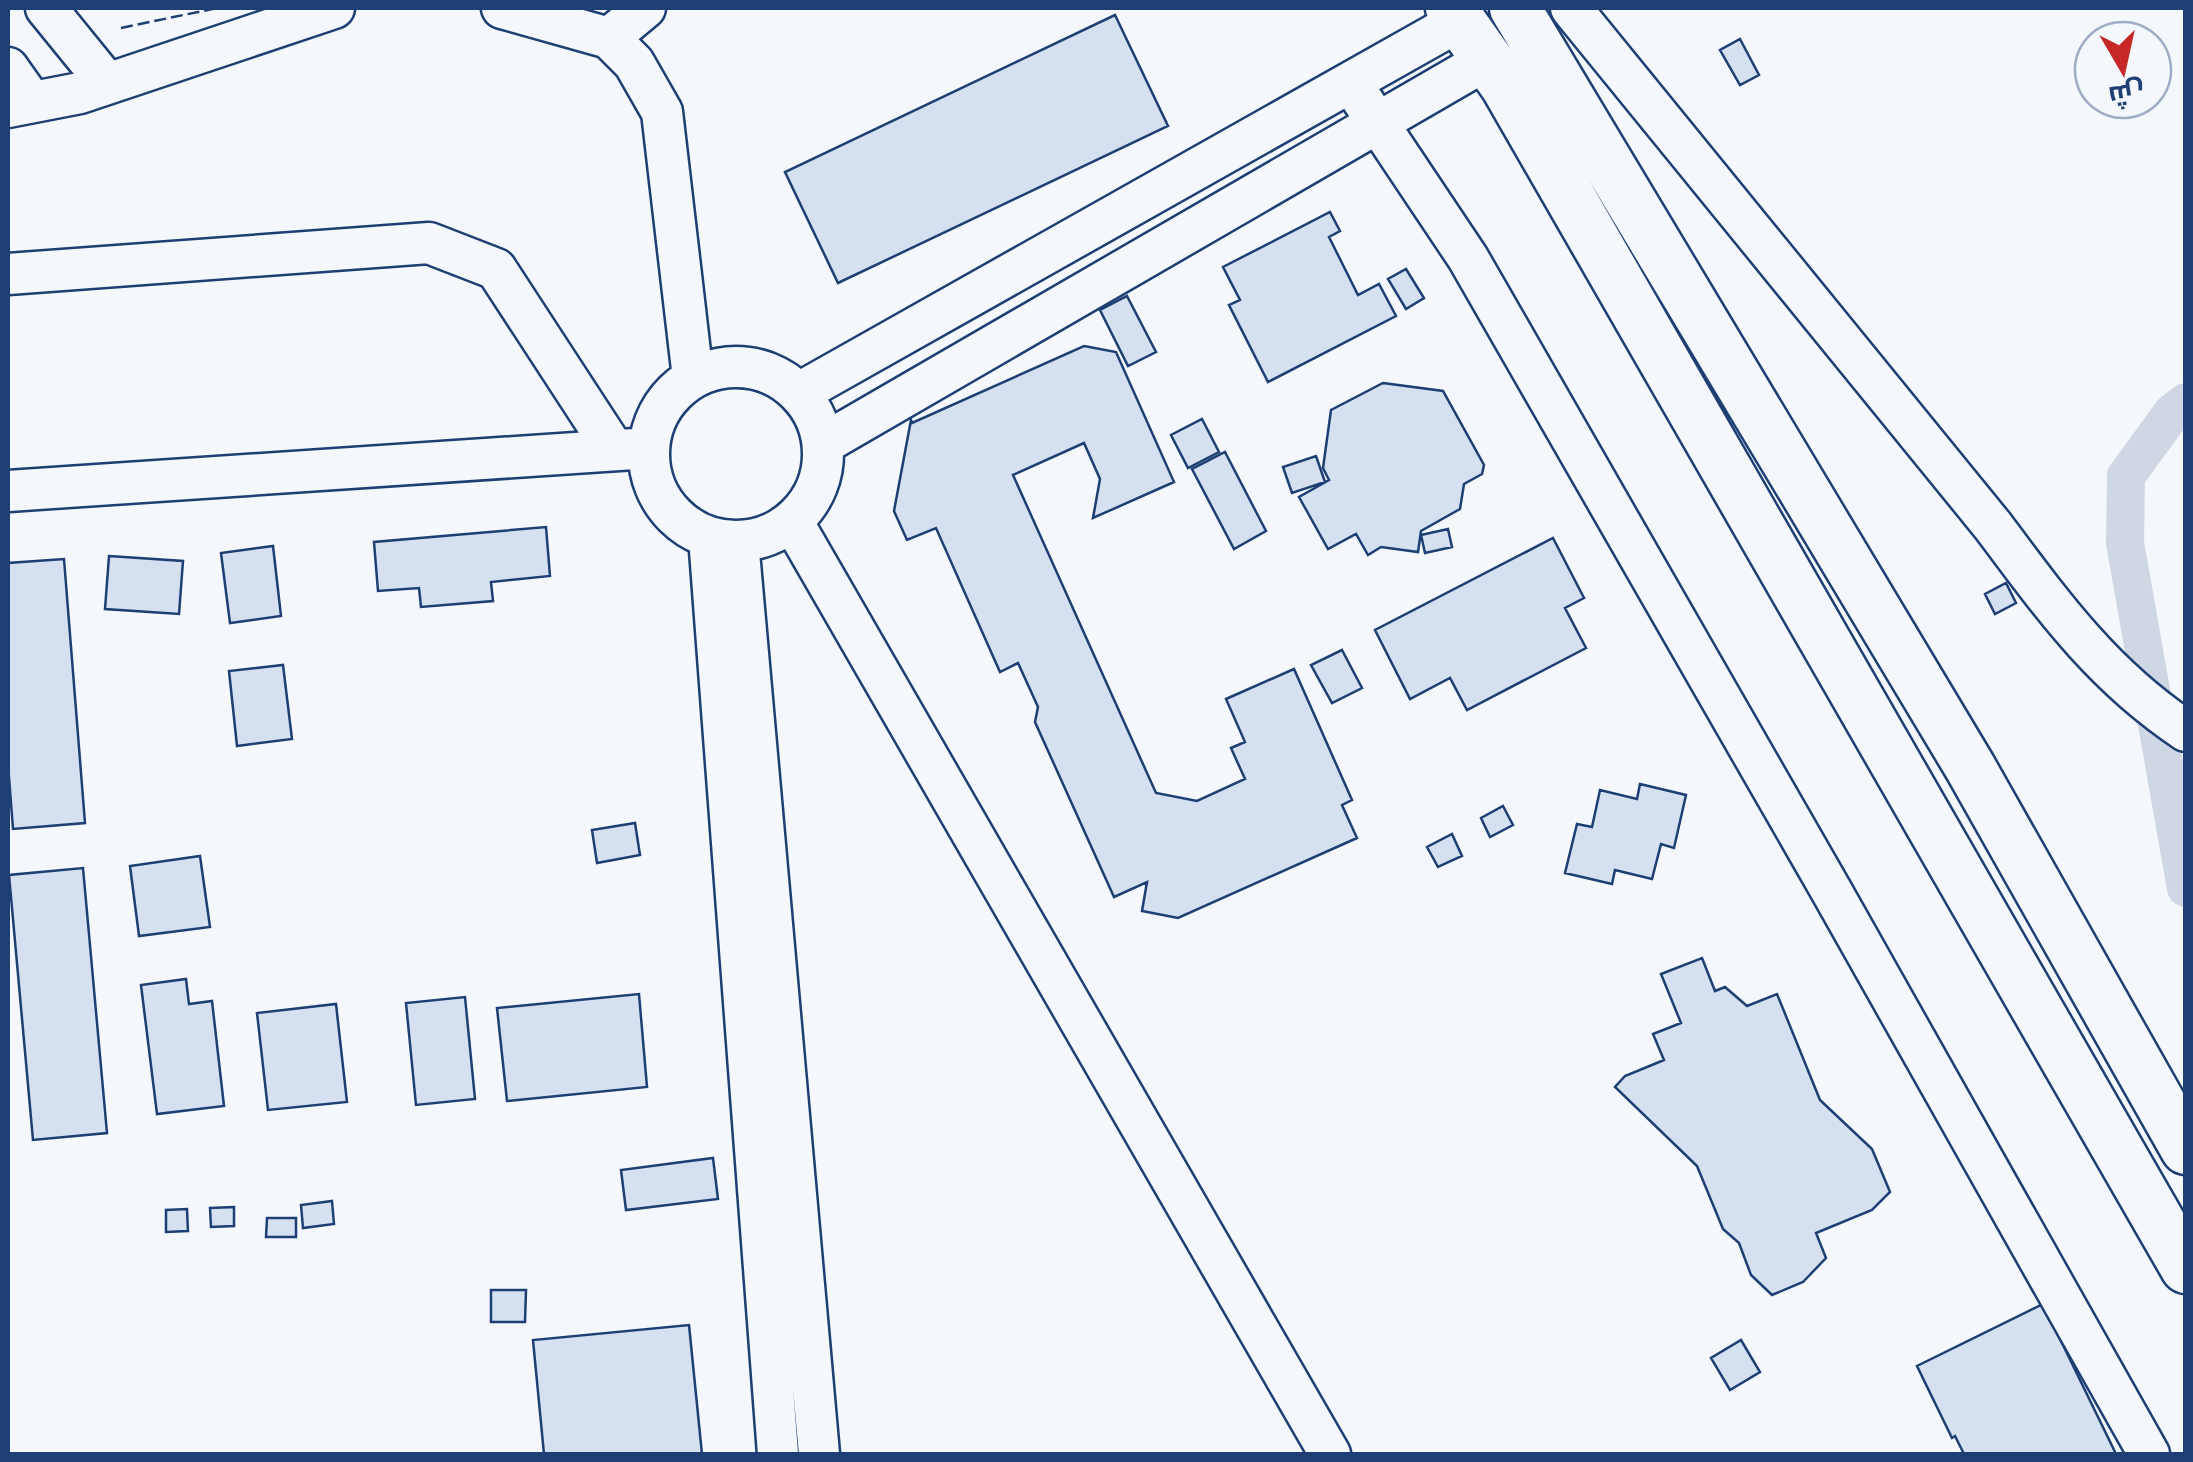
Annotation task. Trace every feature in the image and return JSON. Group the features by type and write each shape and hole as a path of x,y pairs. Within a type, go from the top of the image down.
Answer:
{"main road":[{"path":"1514,8 1970,768 2186,1149"},
{"path":"1466,29 2186,1268"}],"street":[{"path":"46,8 108,83"},
{"path":"8,68 20,104 80,93 334,8"},
{"path":"502,8 609,38 634,64 662,112 693,378"},
{"path":"609,38 645,8"},
{"path":"1571,8 1993,526 2051,606 2102,664 2153,710 2186,731"},
{"path":"799,393 1351,82 1466,29"},
{"path":"824,444 1377,124 1466,29"},
{"path":"1351,82 1468,258 2149,1454"},
{"path":"8,274 429,243 496,270 632,449 664,503 684,524 724,539 766,536 792,521 810,499 822,473 824,444 816,416 799,393 776,376 749,368 720,368 693,378 671,396 632,449 8,490"},
{"path":"792,521 1330,1454"},
{"path":"724,539 778,1454"},
{"path":"724,539 819,1454"}],"building":[{"path":"1115,15 1168,126 838,283 785,172"},
{"path":"1740,39 1759,75 1740,85 1720,50"},
{"path":"1330,212 1340,231 1329,237 1358,295 1379,284 1396,316 1268,382 1229,305 1240,300 1223,267"},
{"path":"1406,269 1424,298 1406,309 1388,279"},
{"path":"1127,296 1156,352 1128,366 1100,310"},
{"path":"1084,346 1116,352 1174,482 1093,518 1100,479 1084,443 1013,475 1156,793 1197,801 1245,779 1231,748 1245,742 1226,699 1294,669 1352,800 1342,805 1357,838 1178,918 1142,911 1147,882 1114,897 1035,722 1038,707 1018,663 1000,672 936,528 907,540 894,511 911,420 912,423"},
{"path":"1383,383 1443,391 1484,465 1482,474 1464,484 1460,509 1421,531 1418,552 1381,547 1368,555 1356,534 1328,549 1299,497 1329,480 1323,468 1331,410"},
{"path":"1202,419 1219,452 1188,468 1171,435"},
{"path":"1225,452 1266,531 1234,549 1192,469"},
{"path":"1316,456 1325,482 1292,493 1283,467"},
{"path":"546,527 550,576 491,582 493,601 421,607 419,588 378,591 374,542"},
{"path":"1448,529 1452,547 1425,553 1421,535"},
{"path":"1553,538 1584,598 1565,608 1586,648 1467,710 1450,678 1410,699 1375,630"},
{"path":"273,546 281,616 230,623 221,553"},
{"path":"109,556 183,561 179,614 105,609"},
{"path":"64,559 85,823 13,829 8,764 8,563"},
{"path":"2006,583 2016,603 1995,614 1985,594"},
{"path":"1342,650 1362,688 1332,703 1311,665"},
{"path":"283,665 292,739 237,746 229,671"},
{"path":"1640,784 1686,795 1674,848 1661,844 1652,879 1615,870 1612,884 1565,873 1577,824 1592,827 1600,790 1637,799"},
{"path":"1503,806 1513,825 1490,837 1481,818"},
{"path":"635,823 640,855 597,863 592,830"},
{"path":"1452,834 1462,856 1438,867 1427,847"},
{"path":"200,856 210,927 139,936 130,866"},
{"path":"83,868 107,1133 33,1140 9,875"},
{"path":"1702,958 1715,991 1725,987 1747,1006 1777,994 1820,1100 1872,1149 1890,1192 1872,1210 1816,1233 1826,1258 1803,1282 1772,1295 1751,1275 1739,1243 1723,1229 1697,1166 1615,1087 1625,1076 1664,1060 1653,1034 1681,1023 1661,974"},
{"path":"186,979 189,1004 212,1001 224,1106 157,1114 141,985"},
{"path":"639,994 647,1087 507,1101 497,1008"},
{"path":"465,997 475,1099 416,1105 406,1003"},
{"path":"336,1004 347,1102 268,1110 257,1013"},
{"path":"713,1158 718,1199 626,1210 621,1170"},
{"path":"332,1201 334,1224 303,1228 301,1205"},
{"path":"234,1207 234,1226 211,1227 210,1208"},
{"path":"187,1209 188,1231 166,1232 166,1210"},
{"path":"267,1218 296,1218 296,1237 266,1237"},
{"path":"491,1290 526,1290 525,1322 491,1322"},
{"path":"2043,1304 2116,1454 1964,1454 1955,1436 1952,1438 1917,1366"},
{"path":"689,1325 702,1454 544,1454 533,1340"},
{"path":"1741,1340 1760,1372 1730,1390 1711,1358"}],"waterway":[{"path":"2186,402 2172,413 2126,476 2125,543 2186,888"}],"fence":[{"path":"121,28 217,8"}]}
